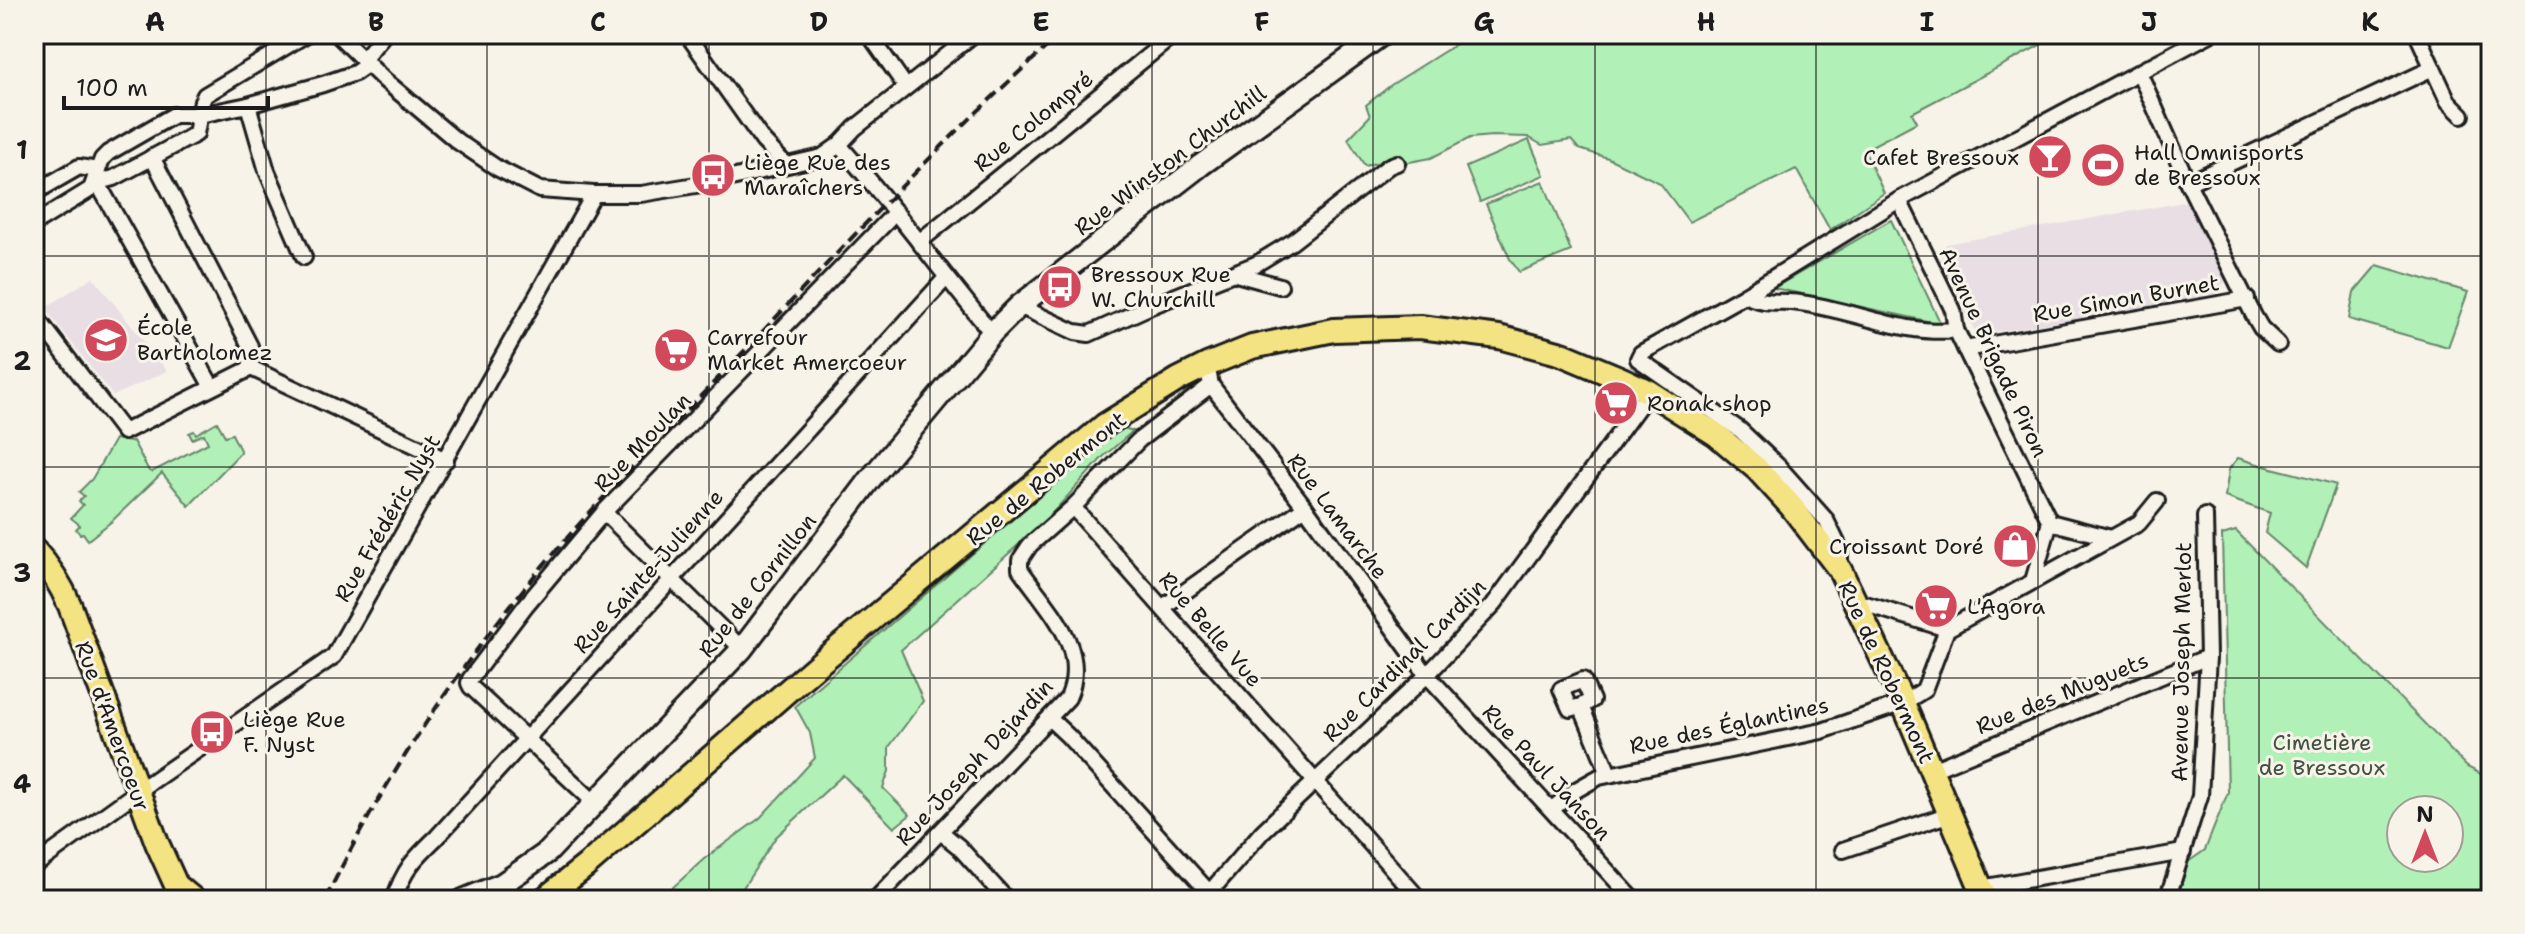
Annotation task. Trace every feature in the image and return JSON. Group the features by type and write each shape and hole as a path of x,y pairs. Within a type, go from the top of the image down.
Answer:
{"main road":[{"name":"Rue Winston Churchill","path":"992,333 1019,306 1375,36"},
{"name":"Rue de Robermont","path":"543,900 1105,425 1209,375 1252,347 1308,334 1349,329 1420,327 1499,337 1562,354 1649,392 1717,435 1757,469 1791,506 1840,570 1903,703 1984,894"},
{"name":"Rue de Cornillon","path":"463,900 502,884 548,852 742,649 872,477 992,333"},
{"name":"Rue d'Amercoeur","path":"34,550 47,563 65,596 151,830 176,885 194,900"}],"street":[{"path":"34,193 79,167 103,181 114,178 196,134 205,95 307,34"},
{"path":"337,34 457,141 497,168 540,190 594,194 641,194 714,182 822,157 974,34"},
{"path":"34,224 89,192 102,159 108,153 174,115 200,115 248,105 355,73 384,34"},
{"path":"687,34 763,141 786,165"},
{"path":"869,34 906,87"},
{"name":"Rue Colompré","path":"919,242 1175,34"},
{"path":"1840,570 1840,549 1826,520 1778,466 1740,430 1638,359 1641,353 1745,295 1899,200 2210,34"},
{"path":"2417,34 2448,101 2462,115"},
{"path":"2188,183 2433,68"},
{"path":"2139,72 2188,183 2261,328 2278,344"},
{"path":"248,105 267,171 304,257"},
{"path":"839,145 992,333"},
{"path":"152,157 250,346 251,368"},
{"path":"1019,306 1075,332 1089,334 1256,264 1292,242 1389,166 1397,163"},
{"path":"96,177 212,387"},
{"name":"Rue Frédéric Nyst","path":"34,866 334,656 594,194"},
{"name":"Avenue Brigade Piron","path":"1899,200 1953,310 1956,330 2050,522"},
{"name":"Rue Moulan","path":"525,738 469,683 526,605 604,512 896,212"},
{"path":"1236,274 1280,286"},
{"name":"Rue Sainte-Julienne","path":"394,900 400,880 411,862 946,278"},
{"path":"1745,295 1756,301 1808,304 1930,331 1956,330"},
{"name":"Rue Simon Burnet","path":"1965,349 2247,299"},
{"path":"34,314 124,432 251,368"},
{"path":"251,368 446,460"},
{"path":"1073,507 1209,375"},
{"name":"Rue Lamarche","path":"1209,375 1427,675"},
{"name":"Rue Cardinal Cardijn","path":"1209,897 1262,832 1427,675 1494,604 1649,392"},
{"path":"1903,703 1924,690 1947,629 2139,523 2157,501"},
{"name":"Rue Joseph Dejardin","path":"875,900 1068,698 1073,687 1075,658 1062,630 1020,569 1020,560 1030,545 1073,507"},
{"name":"Rue Belle Vue","path":"1073,507 1420,900"},
{"path":"1163,607 1305,507"},
{"path":"604,512 742,649"},
{"name":"Avenue Joseph Merlot","path":"2167,900 2200,796 2208,657 2205,516"},
{"path":"2033,581 2050,522 2111,538"},
{"path":"1856,601 1947,629"},
{"name":"Rue des Muguets","path":"1932,770 2208,657"},
{"name":"Rue Paul Janson","path":"1427,675 1634,900"},
{"name":"Rue des Églantines","path":"1552,809 1599,777 1822,731 1903,703"},
{"name":"Rue des Églantines","path":"1581,706 1609,774"},
{"path":"1050,719 1209,897"},
{"path":"525,738 594,802"},
{"path":"1843,850 1950,814"},
{"path":"942,833 959,847 1007,900"},
{"path":"1984,894 2183,852"}],"shaded area":[{"path":"2190,201 2228,277 2215,295 2002,331 1975,331 1940,260 1946,244"},
{"name":"École Bartholomez","path":"93,277 167,371 113,396 45,308"}],"green space":[{"path":"1472,34 2061,34 1912,113 1917,122 1864,150 1884,193 1830,230 1796,169 1689,222 1660,183 1608,158 1579,149 1571,140 1542,145 1528,137 1470,138 1431,158 1404,163 1383,161 1365,166 1348,139 1370,116 1366,105 1391,85"},
{"path":"1529,140 1544,175 1480,202 1466,167"},
{"path":"1543,181 1571,251 1519,272 1510,259 1486,204"},
{"path":"1891,220 1941,324 1774,288"},
{"path":"2377,265 2468,292 2448,347 2349,319 2354,292"},
{"path":"217,422 225,436 232,434 241,452 189,506 162,473 88,540 76,529 80,525 71,518 83,505 79,501 84,496 79,492 92,479 115,439 133,441 152,472 208,443 204,434 192,439 189,433 194,431 196,434"},
{"path":"1120,427 1133,431 1103,457 1046,520 901,650 923,701 889,747 889,771 883,788 910,815 894,828 843,775 776,837 735,900 659,900 704,859 760,818 815,758 810,733 795,706"},
{"path":"2238,458 2336,485 2306,568 2265,533 2270,513 2225,497 2229,469"},
{"name":"Cimetière de Bressoux","path":"2236,531 2467,767 2491,779 2491,900 2177,900 2188,862 2205,850 2228,792 2222,535"}],"railway":[{"path":"325,900 372,811 425,724 483,641 546,562 620,479 863,226 980,109 1061,34"}],"place":[{"name":"Cafet Bressoux","path":"2050,157"},
{"name":"Hall Omnisports de Bressoux","path":"2103,165"},
{"name":"Liège Rue des Maraîchers","path":"713,175"},
{"name":"Bressoux Rue W. Churchill","path":"1060,287"},
{"name":"École Bartholomez","path":"106,340"},
{"name":"Carrefour Market Amercoeur","path":"676,350"},
{"name":"Ronak shop","path":"1616,403"},
{"name":"Croissant Doré","path":"2015,546"},
{"name":"L'Agora","path":"1936,606"},
{"name":"Liège Rue F. Nyst","path":"212,732"}]}
